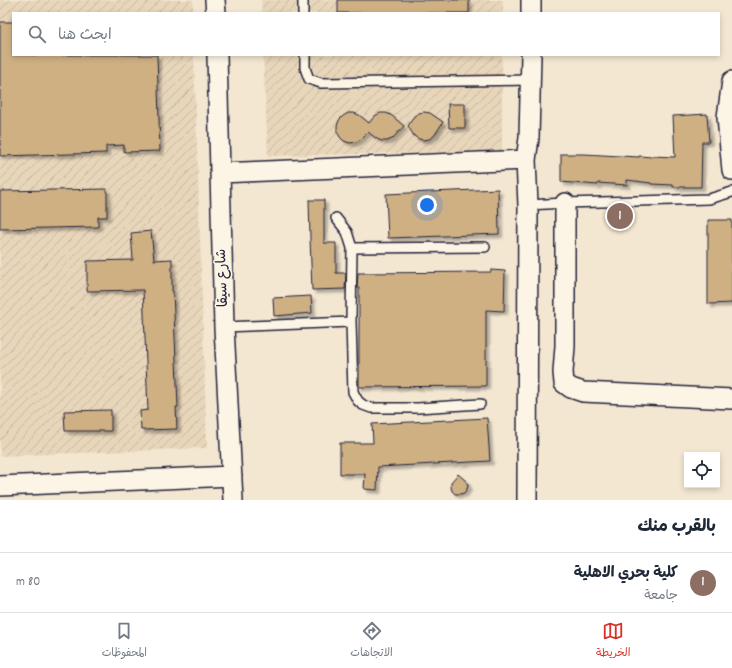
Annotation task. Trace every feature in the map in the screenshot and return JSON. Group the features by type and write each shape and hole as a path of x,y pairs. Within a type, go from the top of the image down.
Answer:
{"street":[{"path":"215,0 216,12"},
{"path":"531,0 531,12"},
{"name":"شارع سيقا","path":"217,56 224,327 233,500"},
{"path":"527,500 528,205 526,160 529,138 531,56"},
{"path":"732,81 727,117 732,170"},
{"path":"220,173 526,160"},
{"path":"565,203 564,382 571,388 582,392 732,399"},
{"path":"0,486 232,476"}],"lane":[{"path":"303,0 303,12"},
{"path":"304,56 305,68 309,79 321,83 530,80"},
{"path":"528,205 709,199 732,192"},
{"path":"336,218 347,232 352,248 351,322 353,392 358,401 371,408 418,408 480,404"},
{"path":"352,248 485,247"},
{"path":"224,327 351,322"}],"shaded area":[{"path":"0,0 193,0 193,12 12,12 12,56 194,56 207,448 0,456"},
{"path":"261,0 503,0 503,12 262,12"},
{"path":"263,56 502,56 502,151 268,156"}],"building":[{"path":"338,0 469,0 469,12 338,12"},
{"path":"0,22 12,22 12,56 157,56 160,151 124,152 124,145 106,146 106,153 0,156"},
{"path":"448,104 465,104 465,128 449,128"},
{"path":"424,112 430,113 443,122 434,136 424,140 414,136 408,126 414,116"},
{"path":"348,113 359,115 369,123 380,113 386,113 391,115 404,126 392,139 387,141 377,139 368,132 361,139 350,143 344,141 337,132 339,120"},
{"path":"707,114 709,142 702,142 701,187 673,187 673,185 651,184 627,180 627,185 598,183 598,185 561,182 561,154 675,157 673,116"},
{"path":"107,189 107,217 98,217 98,227 0,229 0,191"},
{"path":"498,189 499,234 388,238 386,194"},
{"path":"309,200 324,200 324,243 336,243 336,273 346,273 345,289 312,290"},
{"path":"708,220 732,220 732,303 708,304"},
{"path":"151,231 154,260 172,259 172,291 178,407 176,407 177,429 141,430 140,411 148,410 143,290 87,291 87,261 133,260 131,233"},
{"path":"491,270 505,271 504,311 486,310 486,386 359,387 358,273 491,272"},
{"path":"311,296 312,313 274,316 273,298"},
{"path":"111,410 111,431 65,431 64,411"},
{"path":"487,418 490,461 378,467 377,490 364,489 365,474 340,474 340,443 373,443 372,424"},
{"path":"458,474 466,481 468,485 464,493 455,494 452,491 451,482"}],"place":[{"name":"كلية بحري الاهلية","path":"620,216"}]}
